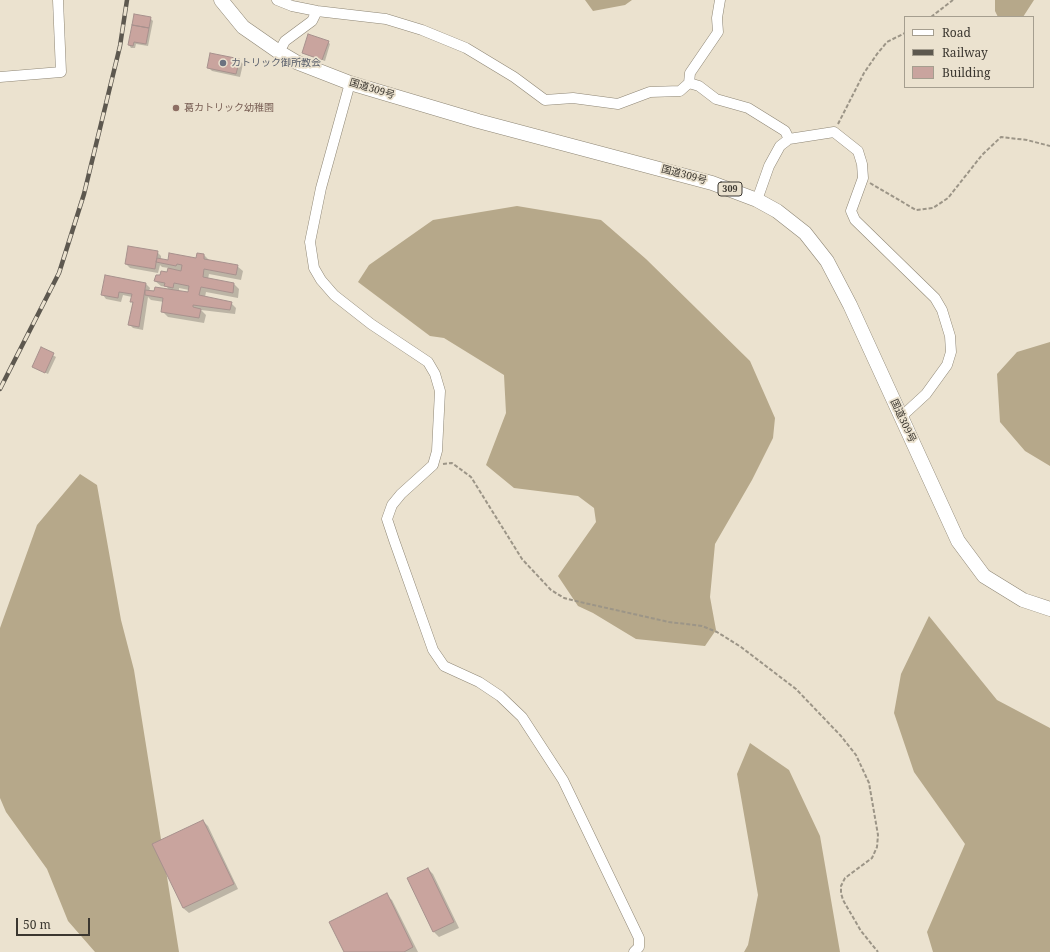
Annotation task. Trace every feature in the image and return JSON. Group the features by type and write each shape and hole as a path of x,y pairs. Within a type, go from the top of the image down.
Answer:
{"highway":[{"name":"国道309号","path":"222,0 243,27 279,52 296,62 350,83 478,121 712,183 757,200 777,211 805,233 827,261 850,305 958,541 984,576 1024,600 1050,609"}],"street":[{"path":"0,77 61,72 58,0"},
{"path":"277,0 292,6 317,11 386,19 422,30 466,48 514,77 545,100 573,98 618,104 650,92 680,91 689,83 690,73 718,32 717,18 720,0"},
{"path":"279,52 286,41 312,21 317,11"},
{"path":"350,83 321,188 310,242 314,268 321,280 334,295 372,324 428,362 435,374 440,391 437,451 433,465 400,494 392,505 387,519 432,650 444,666 479,682 500,696 522,717 563,780 639,938 639,947 634,952"},
{"path":"689,83 699,86 716,99 748,108 785,131 789,139"},
{"path":"757,200 769,166 780,146 789,139 834,132 858,151 862,164 862,178 851,211 855,220 935,298 942,310 950,336 952,352 947,365 926,394 901,417"}],"path":[{"path":"932,16 953,0"},
{"path":"834,132 864,73 877,54 887,42 904,33"},
{"path":"862,178 916,210 933,208 948,198 982,155 1001,137 1027,140 1050,146"},
{"path":"433,465 452,463 471,476 522,559 551,590 564,598 661,620 702,626 717,632 741,647 796,689 842,736 856,755 869,783 878,835 877,847 872,858 845,878 841,886 841,893 843,900 861,930 878,952"}],"shaded area":[{"path":"585,0 632,0 625,5 593,11"},
{"path":"995,0 1034,0 1024,16 998,16 995,11"},
{"path":"517,206 601,220 646,259 750,361 775,418 773,438 752,480 715,544 710,597 716,630 705,646 636,639 593,613 578,606 558,576 596,522 594,508 578,496 514,488 486,465 506,413 504,375 444,338 430,336 358,282 369,265 433,220"},
{"path":"1050,342 1050,466 1025,451 1000,422 997,374 1017,352"},
{"path":"80,474 97,485 121,620 134,670 179,952 95,952 68,921 47,869 6,812 0,798 0,628 37,525"},
{"path":"929,616 997,700 1050,728 1050,952 933,952 927,932 965,844 914,772 894,713 901,674"},
{"path":"750,743 789,770 820,836 840,952 744,952 748,945 758,895 737,774"}],"building":[{"path":"134,14 151,17 149,28 132,25"},
{"path":"132,25 149,28 146,44 134,42 133,46 128,45"},
{"path":"308,34 329,41 322,60 302,53"},
{"name":"カトリック御所教会","path":"210,53 240,59 236,74 207,68"},
{"path":"128,246 158,251 155,269 125,264"},
{"path":"169,253 196,258 197,253 204,254 204,259 238,265 236,275 204,269 203,277 234,283 233,293 201,287 199,295 232,302 230,310 193,305 193,307 201,309 199,318 161,312 163,298 145,295 145,290 154,291 155,287 188,292 189,286 174,283 173,288 164,286 165,283 154,281 156,275 160,275 161,271 167,272 168,268 181,271 182,265 177,264 176,266 156,262 157,258 168,260"},
{"path":"105,275 146,283 139,327 128,325 133,302 130,302 132,294 119,292 118,298 101,295"},
{"path":"41,347 54,353 45,373 32,367"},
{"path":"203,820 234,884 183,908 152,844"},
{"path":"428,868 454,922 433,932 407,878"},
{"path":"387,893 413,947 404,952 344,952 329,922"}],"railway":[{"path":"0,389 59,273 84,194 120,46 127,0"}],"place":[{"name":"カトリック御所教会","path":"223,63"},
{"name":"葛カトリック幼稚園","path":"176,108"}]}
